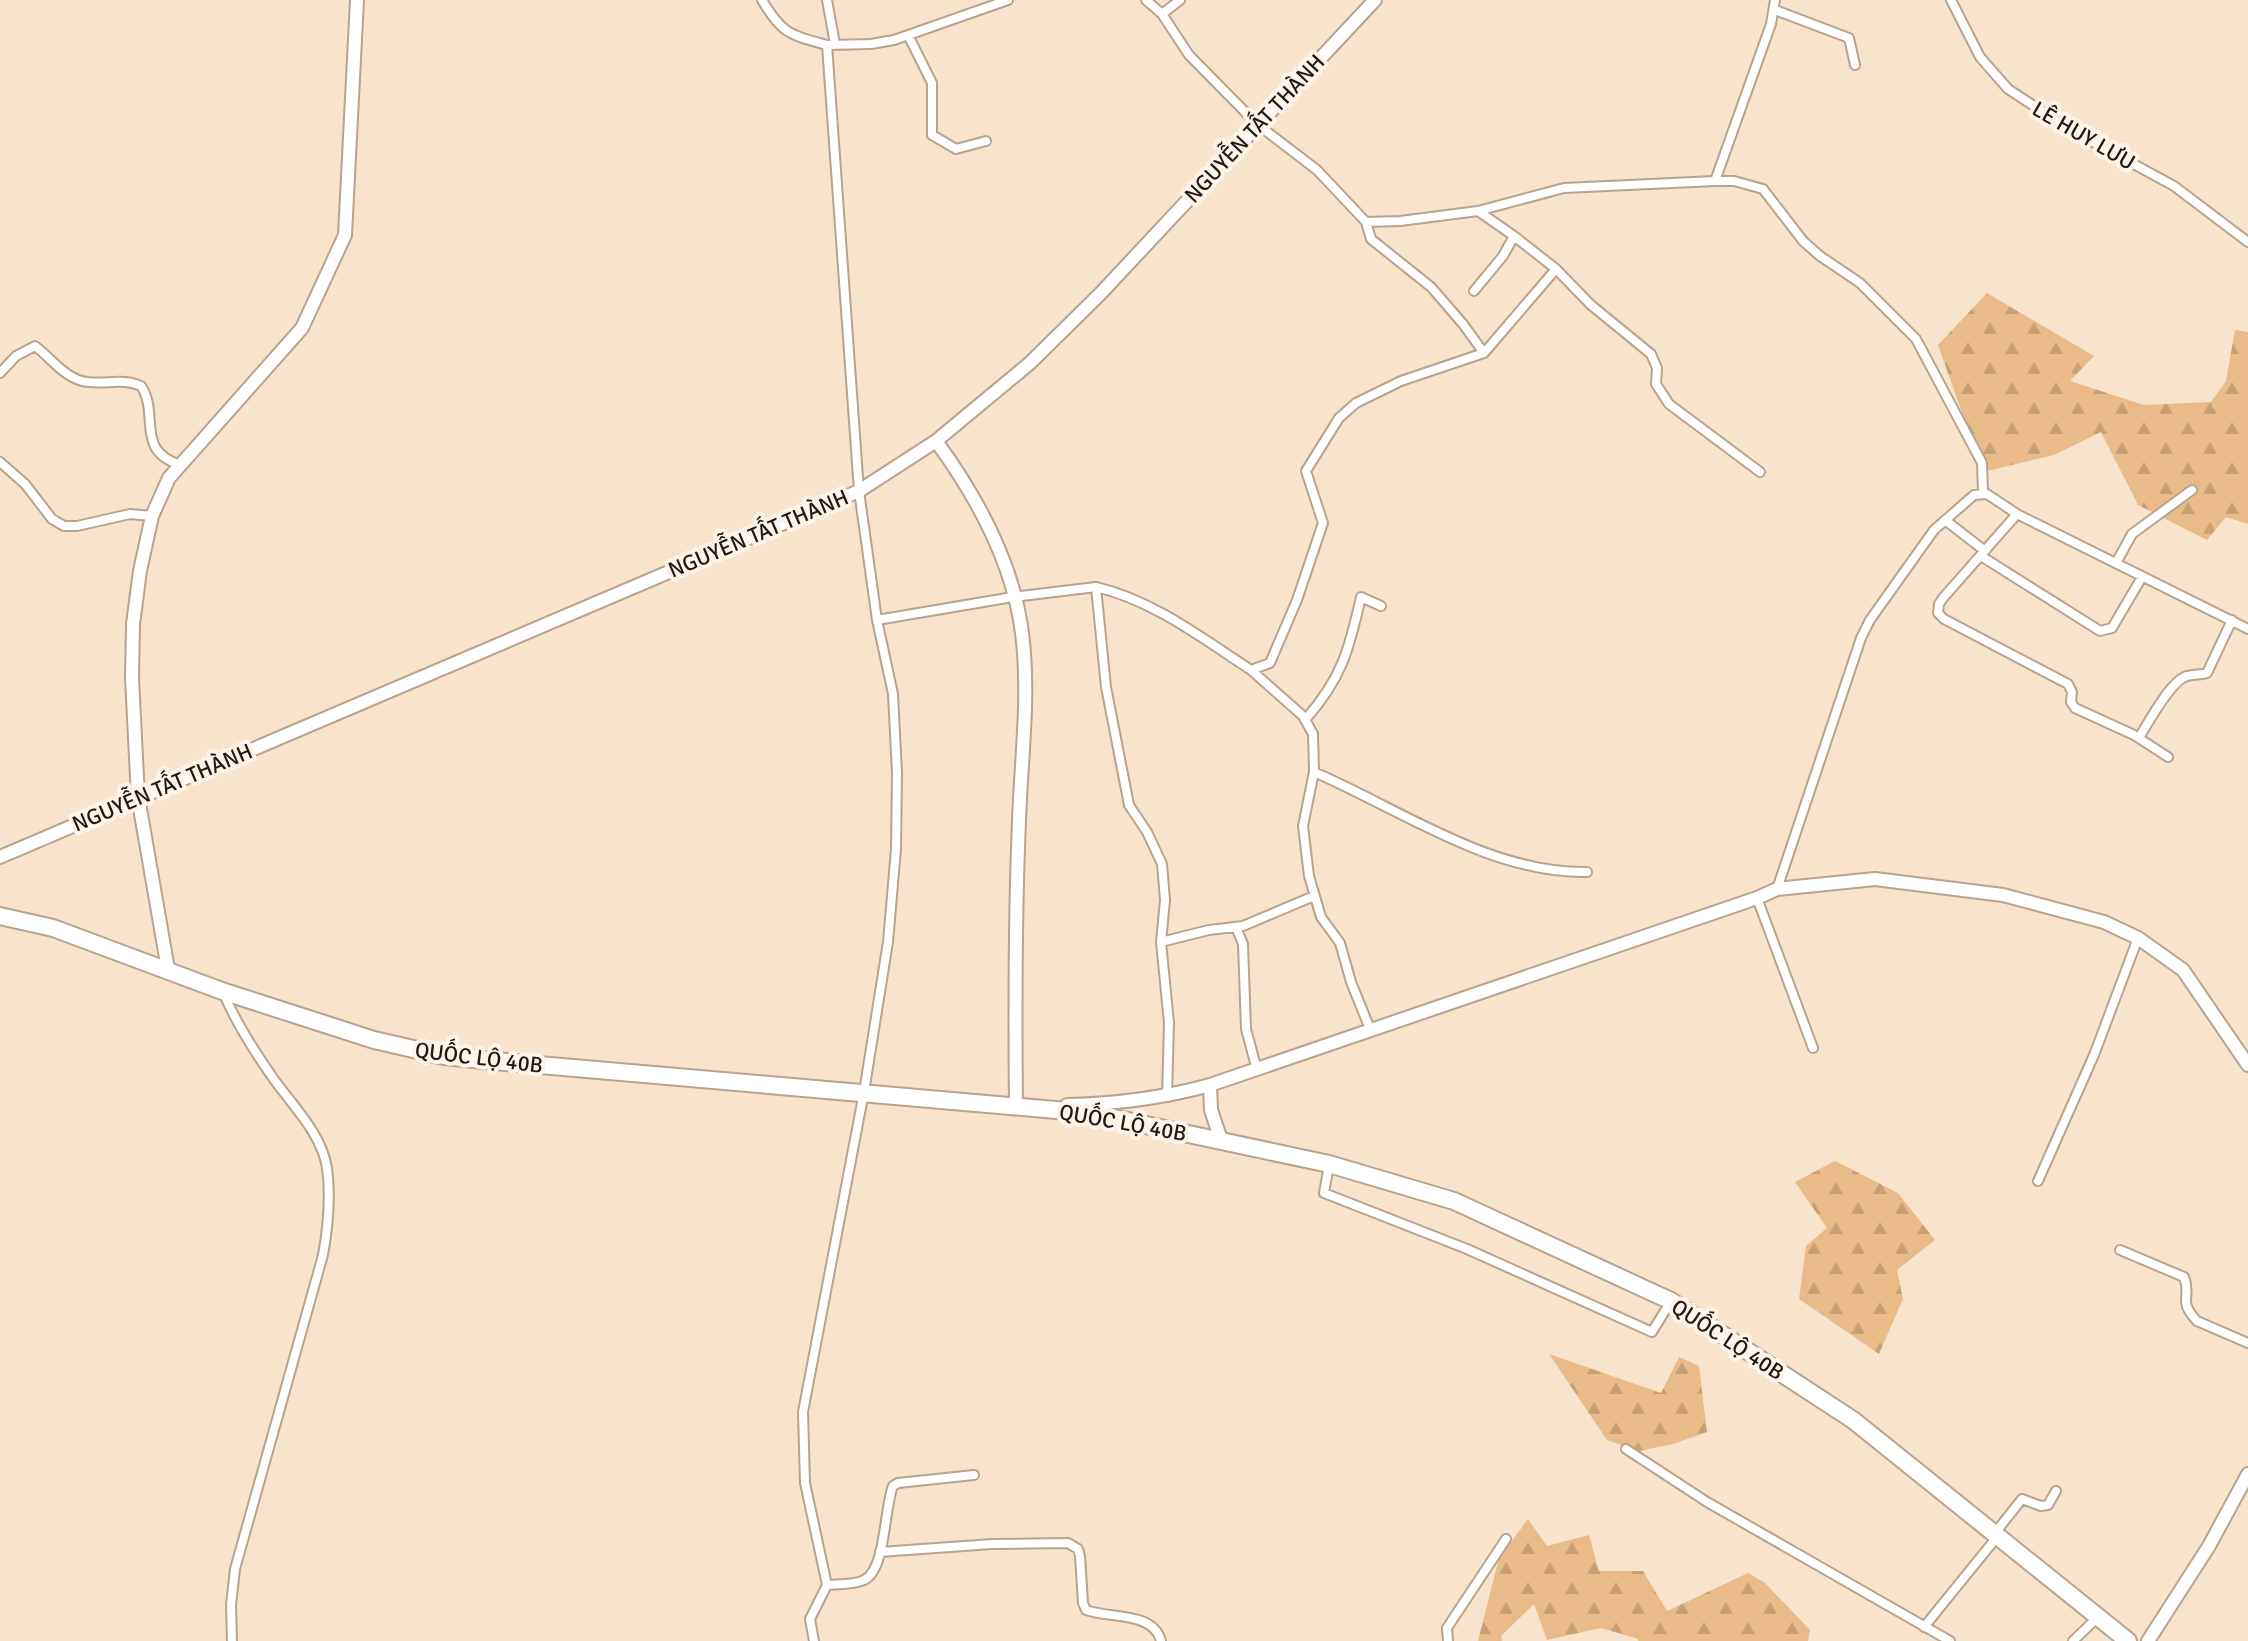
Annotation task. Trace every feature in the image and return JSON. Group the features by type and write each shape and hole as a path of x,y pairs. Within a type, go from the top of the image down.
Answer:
{"highway":[{"name":"QUỐC LỘ 40B","path":"0,916 53,928 222,991 374,1040 444,1056 1090,1113 1329,1164 1454,1201 1671,1301 1853,1420 2128,1641"}],"main road":[{"path":"168,969 138,797 132,678 133,624 140,571 152,516 169,478 302,328 345,235 357,0"},
{"name":"NGUYỄN TẤT THÀNH","path":"0,857 859,491 936,441 1003,388 1070,324 1375,0"},
{"path":"936,441 999,548 1022,632 1024,685 1016,948 1016,1106 1105,1104 1167,1097 1257,1070 1777,889 1875,879 2003,895 2104,922 2138,938 2183,970 2248,1065"},
{"path":"1210,1085 1211,1110 1221,1140"},
{"path":"2148,1641 2209,1546 2248,1474"}],"street":[{"path":"762,0 776,23 793,36 831,45 871,44 908,35 1008,0"},
{"path":"814,1641 810,1619 827,1585 805,1483 803,1412 864,1092 888,942 896,849 897,773 893,694 877,620 859,491 827,0"},
{"path":"1146,0 1162,14 1189,55 1257,124 1317,170 1366,222 1371,239 1431,287 1484,353"},
{"path":"1162,14 1180,0"},
{"path":"1715,181 1775,10 1775,0"},
{"name":"LÊ HUY LƯU","path":"1951,0 1980,57 2008,89 2069,129 2174,186 2248,242"},
{"path":"1775,10 1849,38 1855,65"},
{"path":"908,35 932,83 932,135 956,149 986,141"},
{"path":"1366,222 1478,211 1564,188 1734,181 1763,189 1803,241 1860,283 1916,339 1982,463 1983,493"},
{"path":"1478,211 1556,269 1591,305 1651,354 1657,368 1656,384 1669,404 1760,472"},
{"path":"1474,291 1503,256 1514,236"},
{"path":"1251,670 1270,663 1314,553 1323,523 1306,471 1339,418 1377,391 1448,363 1484,353 1556,269"},
{"path":"0,373 16,356 35,346 60,369 82,381 125,382 141,386 146,394 149,430 155,448 169,461 181,465"},
{"path":"0,462 25,484 52,519 64,526 130,514 152,516"},
{"path":"2116,563 2132,534 2192,490"},
{"path":"1777,889 1865,629 1934,530 1974,495 1983,493 2017,514 2248,629"},
{"path":"2017,514 1939,604 1937,609 1941,616 2068,684 2075,708 2139,738 2168,757"},
{"path":"1945,520 1983,553 2100,631 2112,628 2142,577"},
{"path":"877,620 1013,597 1096,587 1110,590 1163,614 1251,670 1305,720 1313,734 1314,772 1303,826 1314,896 1321,917 1340,943 1351,982 1370,1029"},
{"path":"1096,587 1106,687 1129,805 1147,832 1162,864 1165,900 1161,942 1169,1023 1167,1097"},
{"path":"1305,720 1328,694 1343,663 1361,597 1381,606"},
{"path":"2139,738 2180,680 2189,675 2207,673 2232,620"},
{"path":"1314,772 1402,816 1481,850 1551,871 1587,872"},
{"path":"1161,942 1236,927 1314,896"},
{"path":"1757,898 1813,1048"},
{"path":"1236,927 1243,944 1246,1029 1257,1070"},
{"path":"2038,1181 2094,1055 2138,938"},
{"path":"222,991 250,1044 307,1124 327,1168 329,1204 323,1255 235,1569 231,1605 232,1641"},
{"path":"1329,1164 1324,1193 1467,1249 1652,1332 1671,1301"},
{"path":"2120,1250 2184,1277 2187,1285 2186,1309 2197,1321 2248,1343"},
{"path":"1626,1449 1707,1502 1950,1641"},
{"path":"827,1585 866,1579 875,1569 893,1486 974,1475"},
{"path":"1924,1627 2022,1499 2041,1506 2048,1505 2056,1491"},
{"path":"1448,1641 1447,1628 1506,1539"},
{"path":"880,1552 1028,1542 1068,1543 1078,1549 1080,1556 1086,1610 1140,1620 1156,1630 1161,1641"},
{"path":"2073,1641 2098,1617"}],"green space":[{"path":"1987,293 2094,356 2070,381 2144,405 2211,402 2226,381 2235,330 2248,332 2248,524 2226,517 2207,540 2138,505 2101,432 2054,455 1983,472 1938,345"},
{"path":"1835,1161 1898,1193 1935,1240 1897,1270 1903,1299 1879,1354 1799,1299 1806,1246 1827,1228 1795,1182"},
{"path":"1549,1354 1661,1393 1679,1357 1699,1366 1707,1432 1673,1444 1639,1451 1607,1440"},
{"path":"1528,1519 1547,1546 1589,1535 1599,1571 1643,1571 1667,1611 1748,1573 1765,1583 1810,1630 1808,1641 1638,1641 1601,1628 1547,1640 1534,1604 1501,1636 1502,1641 1478,1641 1499,1558"}]}
